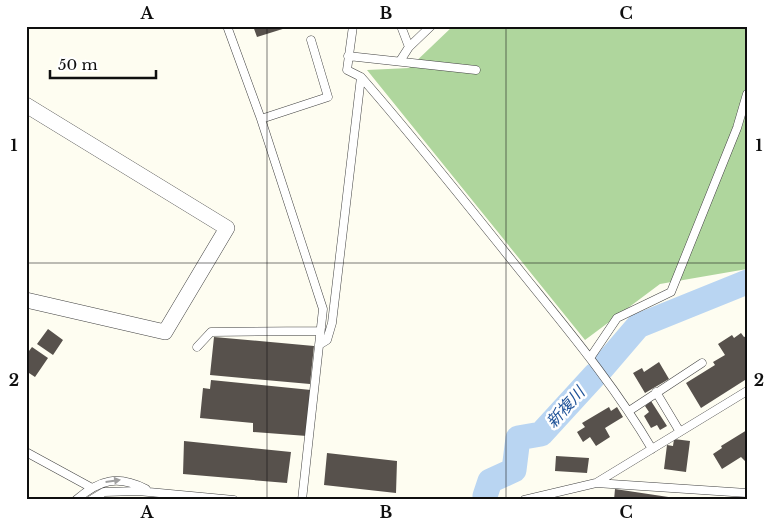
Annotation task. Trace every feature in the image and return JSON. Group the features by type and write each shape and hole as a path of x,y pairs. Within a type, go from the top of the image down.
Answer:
{"street":[{"path":"26,105 226,228 165,332 26,300"}],"lane":[{"path":"227,26 262,119 323,309 302,500"},
{"path":"353,26 347,70 362,77 410,133 590,358 629,411 652,449"},
{"path":"401,26 410,47"},
{"path":"400,61 410,47 431,26"},
{"path":"262,119 328,97 310,40"},
{"path":"348,56 476,70"},
{"path":"319,345 327,340 332,323 362,77"},
{"path":"590,358 618,318 671,292 737,128 747,94"},
{"path":"197,347 211,332 320,331"},
{"path":"629,411 702,363"},
{"path":"524,500 596,482 747,391"},
{"path":"656,392 680,432"},
{"path":"26,452 92,488"},
{"path":"76,500 102,483 119,479 153,492"},
{"path":"596,482 747,493"},
{"path":"91,500 104,492 138,491 234,500"},
{"path":"107,500 112,493"}],"green space":[{"path":"453,26 747,26 747,269 660,284 585,340 367,70 409,68"}],"building":[{"path":"253,26 289,26 289,27 257,37"},
{"path":"48,329 63,340 53,355 37,344"},
{"path":"741,333 744,337 747,336 747,383 745,380 701,408 686,383 715,365 713,362 725,355 718,344 732,335 734,338"},
{"path":"214,337 314,346 310,384 210,375"},
{"path":"32,347 48,358 35,377 26,371 26,355"},
{"path":"659,362 669,379 645,393 633,373 642,368 644,372"},
{"path":"211,380 311,390 307,436 253,432 253,423 200,418 203,388 210,389"},
{"path":"651,401 667,426 660,430 657,425 651,428 644,416 649,412 645,406"},
{"path":"609,407 611,411 617,407 623,417 605,428 610,437 596,446 590,437 583,442 577,432 585,427 582,423"},
{"path":"747,430 747,463 741,457 722,469 713,454 722,448 721,446"},
{"path":"674,439 690,441 686,472 664,469 667,445 673,446"},
{"path":"184,441 291,452 287,483 183,474"},
{"path":"327,453 397,461 396,493 324,485"},
{"path":"556,456 589,458 587,473 555,471"},
{"path":"615,489 675,498 614,500"}],"waterway":[{"name":"新複川","path":"602,368 638,326 747,282"},
{"name":"新複川","path":"485,496 490,481 514,470 518,438 541,434 595,375"}]}
